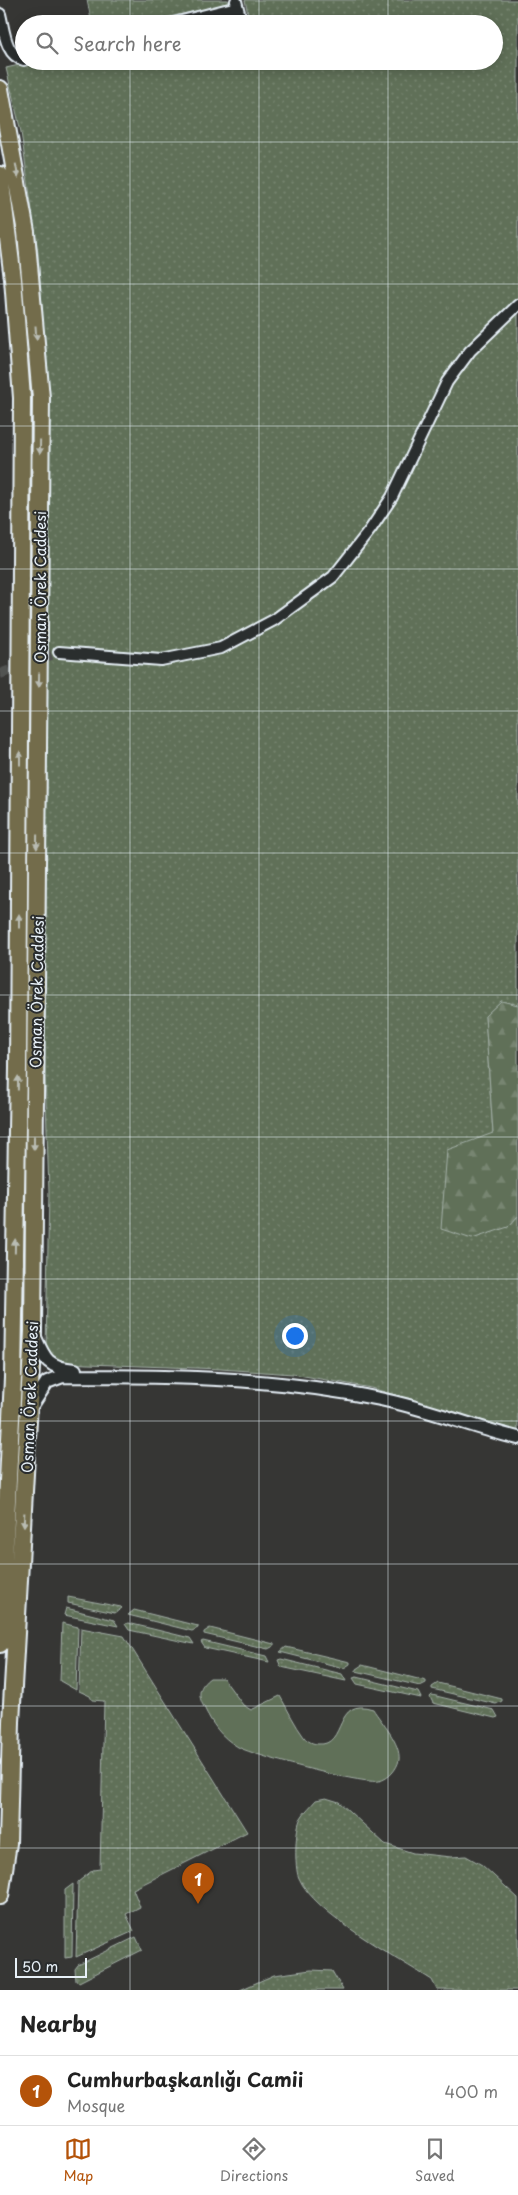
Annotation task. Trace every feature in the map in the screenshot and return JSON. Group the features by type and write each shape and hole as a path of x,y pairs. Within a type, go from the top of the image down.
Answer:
{"main road":[{"name":"Osman Örek Caddesi","path":"0,89 26,232 41,398 33,1332 11,1722 8,1843 0,1896"},
{"name":"Osman Örek Caddesi","path":"0,175 13,279 22,408 18,1068 13,1378 0,1644"}],"street":[{"path":"199,15 237,3"},
{"path":"0,14 10,52 15,57"},
{"path":"59,652 161,660 221,648 274,620 333,577 370,530 392,497 447,382 470,351 518,305"},
{"path":"33,1332 48,1361 62,1369 278,1382 381,1399 518,1438"},
{"path":"30,1408 46,1382 62,1376 157,1376"},
{"path":"347,1393 518,1446"}],"green space":[{"path":"87,0 228,0 229,4 178,15 90,15"},
{"path":"245,0 518,0 518,1005 501,1001 485,1016 493,1133 508,1227 518,1216 518,1431 371,1388 293,1374 220,1369 62,1363 46,1349 49,1192 45,1072 49,410 38,253 21,132 6,68 15,66 15,70 503,70 503,15 248,15"},
{"path":"501,1001 518,1005 518,1216 508,1227 472,1239 441,1229 447,1150 493,1133 485,1016"},
{"path":"68,1597 122,1608 115,1613 68,1603"},
{"path":"66,1608 114,1620 118,1626 64,1615"},
{"path":"134,1610 198,1626 198,1628 192,1631 128,1615"},
{"path":"62,1623 78,1627 76,1690 60,1681"},
{"path":"128,1623 190,1638 194,1644 129,1630 125,1624"},
{"path":"81,1628 124,1636 247,1832 133,1889 140,1907 126,1914 134,1931 76,1957 78,1882 93,1870 100,1869 104,1701 92,1700 90,1696 79,1691"},
{"path":"210,1628 274,1644 274,1646 268,1649 204,1634"},
{"path":"201,1642 266,1656 269,1662 205,1648"},
{"path":"286,1647 350,1662 350,1664 344,1668 280,1652"},
{"path":"281,1659 342,1674 346,1681 281,1667 278,1660"},
{"path":"362,1665 426,1681 426,1683 420,1686 356,1671"},
{"path":"357,1677 418,1692 421,1698 357,1684 353,1678"},
{"path":"210,1678 223,1678 243,1705 251,1710 280,1696 304,1737 316,1744 327,1743 333,1738 346,1715 352,1709 360,1707 373,1709 390,1733 397,1747 399,1760 396,1767 386,1778 379,1781 353,1779 265,1757 238,1747 218,1730 200,1699 201,1688"},
{"path":"438,1683 502,1699 502,1701 496,1704 432,1689"},
{"path":"432,1695 494,1710 498,1717 495,1718 433,1703 430,1697"},
{"path":"326,1798 339,1802 385,1844 413,1853 451,1857 466,1856 482,1865 518,1898 518,1990 437,1990 432,1980 358,1934 321,1906 307,1892 297,1873 297,1830 301,1818 306,1811 316,1800"},
{"path":"73,1884 72,1957 65,1958 65,1890"},
{"path":"136,1937 142,1950 79,1982 76,1981 75,1969 78,1965"},
{"path":"311,1970 332,1971 343,1990 240,1990 274,1975"}],"tunnel":[{"path":"0,674 59,652"}],"place":[{"name":"Cumhurbaşkanlığı Camii","path":"198,1904"}]}
